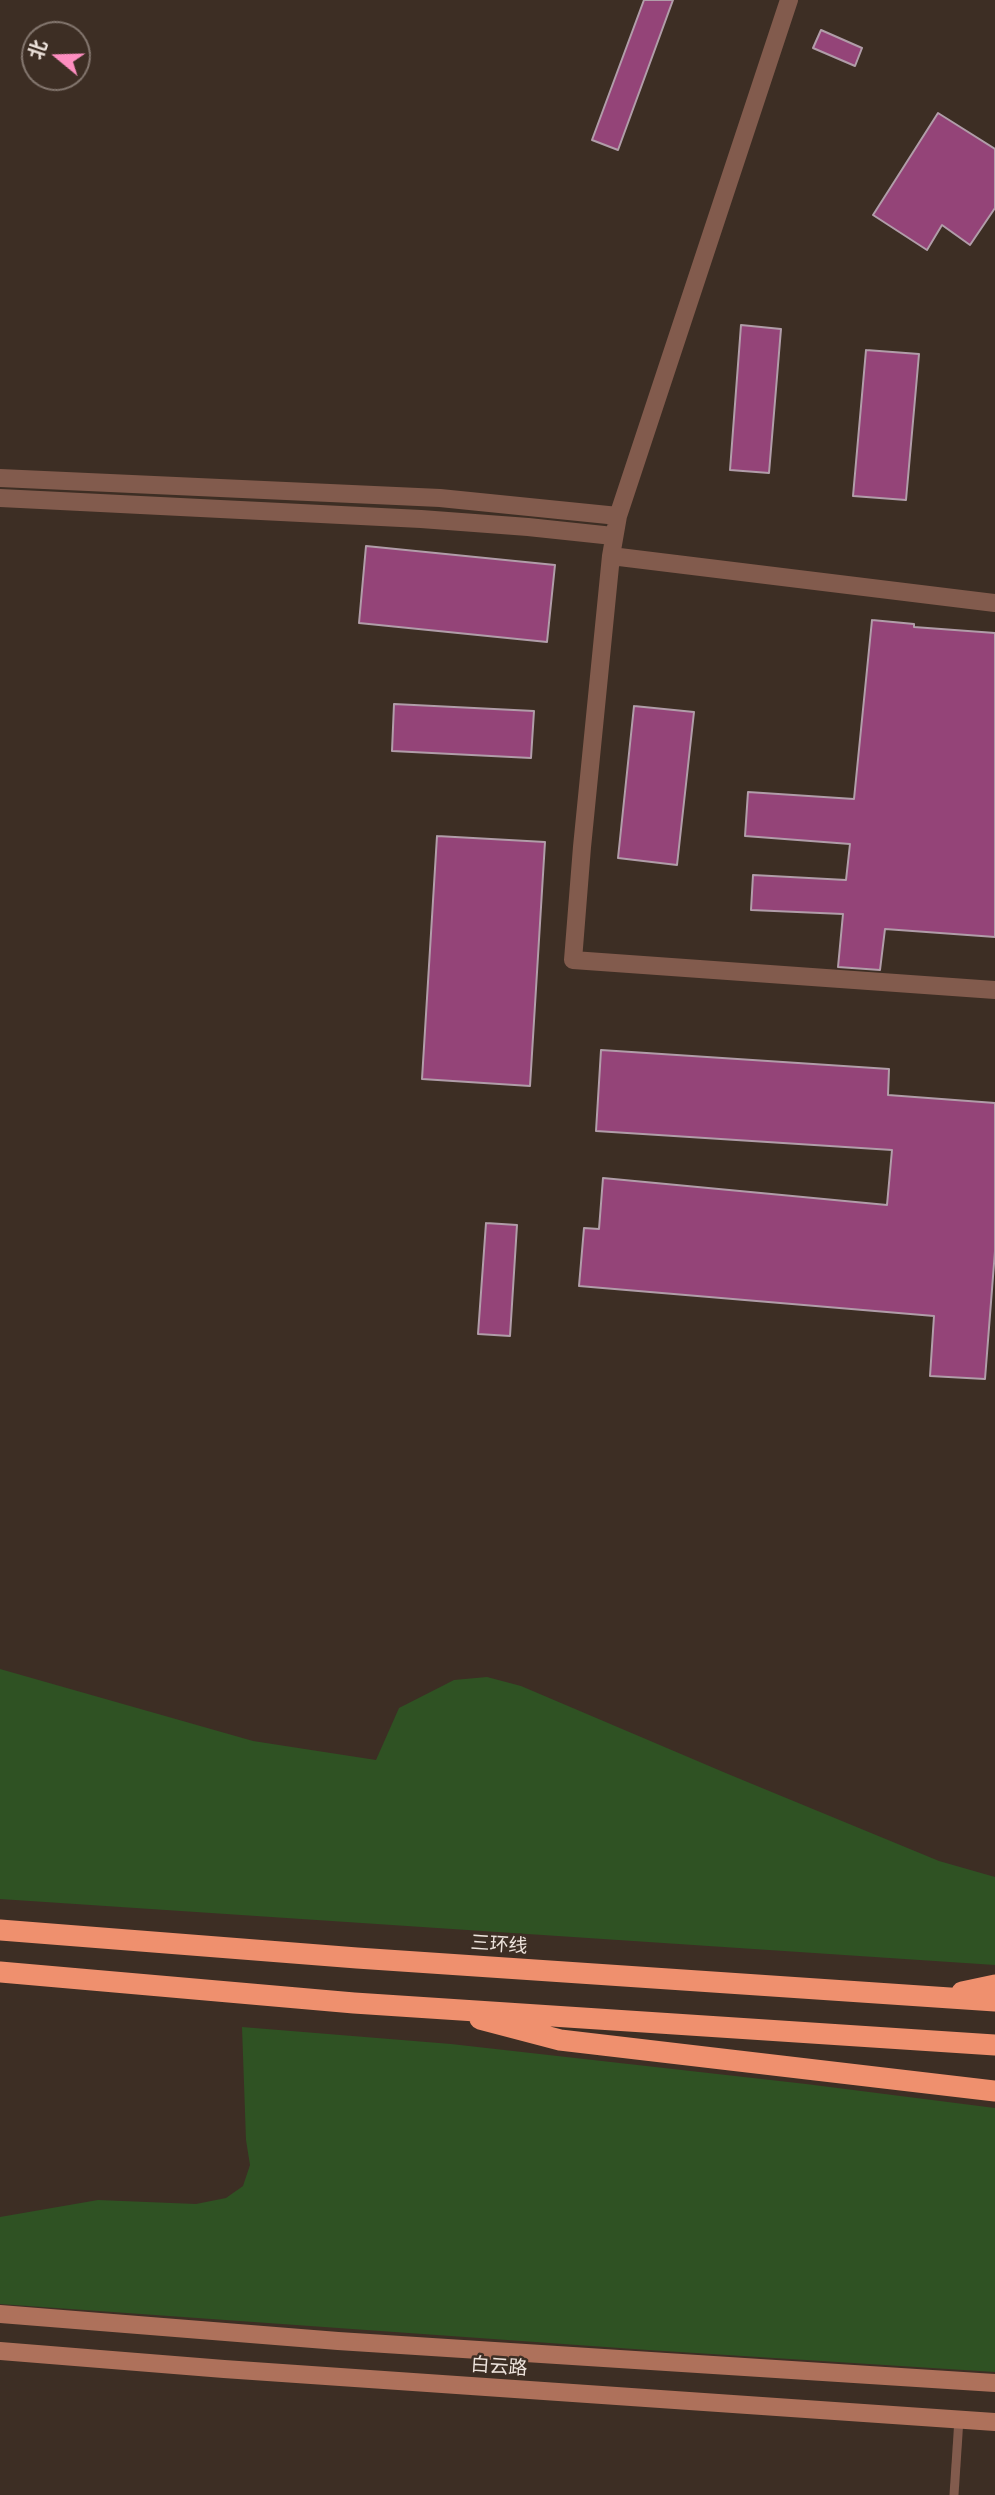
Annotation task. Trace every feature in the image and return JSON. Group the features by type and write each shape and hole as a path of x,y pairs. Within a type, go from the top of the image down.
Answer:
{"highway":[{"name":"三环线","path":"0,1930 357,1958 995,2001"},
{"path":"0,1972 354,2003 995,2045"},
{"path":"936,1998 995,1985"},
{"path":"441,2008 560,2040 995,2091"}],"street":[{"path":"789,0 613,536 573,960 995,990"},
{"path":"0,478 440,498 618,516"},
{"path":"0,498 421,519 613,536"},
{"path":"611,556 995,603"},
{"name":"白云路","path":"0,2314 338,2341 995,2383"},
{"name":"白云路","path":"0,2351 995,2422"}],"lane":[{"path":"954,2495 959,2419"}],"green space":[{"path":"0,1669 253,1741 376,1760 399,1708 454,1680 487,1677 521,1686 939,1861 995,1877 995,1965 0,1899"},
{"path":"242,2027 451,2044 995,2108 995,2372 0,2304 0,2217 98,2200 196,2204 226,2198 243,2186 250,2165 246,2140"}],"building":[{"path":"644,0 673,0 618,150 592,140"},
{"path":"821,30 862,48 855,66 813,48"},
{"path":"938,113 995,149 995,208 970,245 942,225 927,250 873,215"},
{"path":"741,325 781,329 769,473 730,470"},
{"path":"866,350 919,354 906,500 853,496"},
{"path":"366,546 555,565 547,642 359,623"},
{"path":"872,620 914,624 914,627 995,633 995,937 885,929 880,970 838,967 843,914 751,910 753,875 846,880 850,844 745,836 748,792 854,799"},
{"path":"394,704 534,711 531,758 392,751"},
{"path":"634,706 694,712 677,865 618,858"},
{"path":"437,836 545,842 530,1086 422,1079"},
{"path":"601,1050 889,1069 888,1095 995,1103 995,1251 985,1379 930,1376 934,1316 579,1286 584,1228 599,1229 603,1178 887,1205 892,1150 596,1131"},
{"path":"486,1223 517,1225 510,1336 478,1334"}]}
